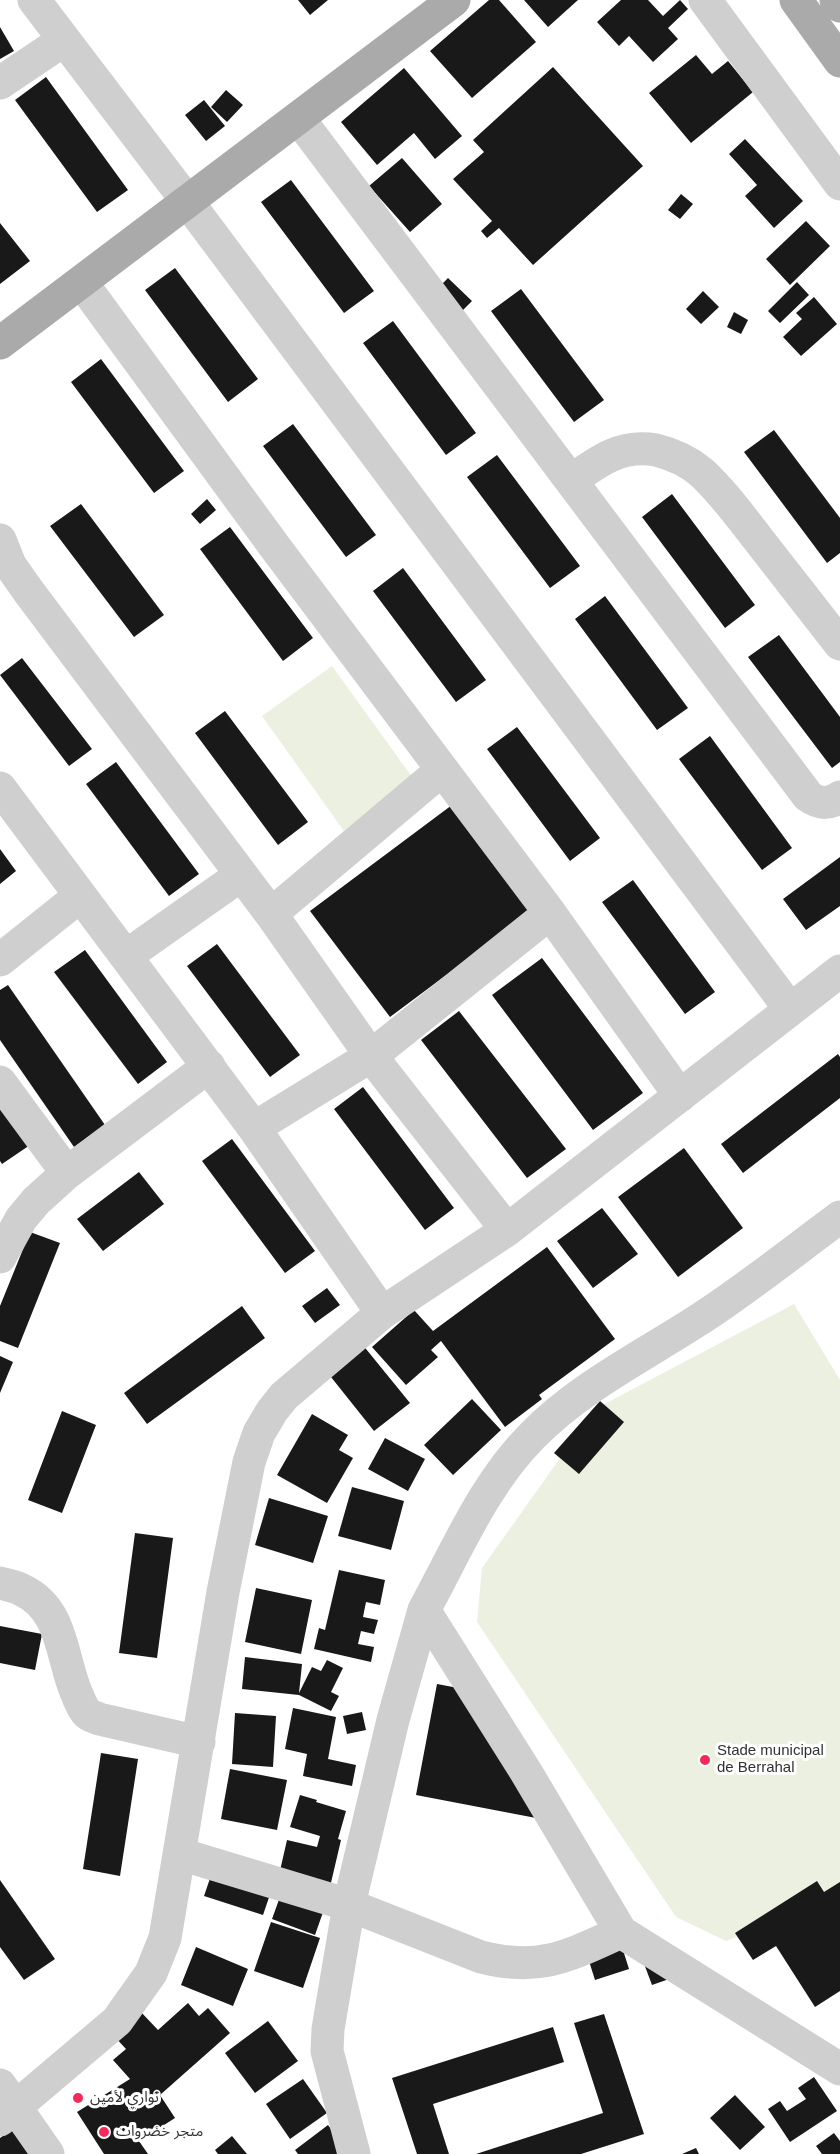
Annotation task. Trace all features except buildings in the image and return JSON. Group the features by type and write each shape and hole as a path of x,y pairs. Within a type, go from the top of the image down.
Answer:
{"main road":[{"path":"0,343 454,0"},
{"path":"796,0 840,61"},
{"path":"836,0 840,6"}],"street":[{"path":"34,0 187,201 789,1009"},
{"path":"705,0 840,183"},
{"path":"0,83 64,40"},
{"path":"299,119 808,796 824,804 840,797"},
{"path":"82,282 275,547 550,913 680,1096"},
{"path":"572,480 601,459 635,449 671,454 687,462 702,473 742,519 840,644"},
{"path":"0,540 10,565 29,592 271,914 370,1056 507,1230"},
{"path":"271,914 442,770"},
{"path":"0,788 209,1066 382,1313"},
{"path":"126,957 241,875"},
{"path":"0,960 80,896"},
{"path":"254,1128 370,1056 550,913"},
{"path":"48,2154 5,2103 117,2021 151,1973 165,1938 200,1742 223,1592 249,1462 259,1432 272,1411 284,1396 382,1313 507,1230 840,970"},
{"path":"0,1257 21,1219 36,1201 67,1173 209,1066"},
{"path":"0,1082 67,1173"},
{"path":"354,2154 327,2051 328,2029 349,1905 393,1720 424,1610 483,1503 505,1469 531,1437 562,1409 598,1383 702,1318 840,1217"},
{"path":"0,1583 23,1590 44,1606 54,1619 75,1688 88,1714 99,1719 200,1742"},
{"path":"424,1610 526,1772 621,1932 840,2069"},
{"path":"180,1854 349,1905 481,1957 500,1962 521,1964 552,1960 570,1955 621,1932"}],"green space":[{"path":"332,666 415,781 344,831 262,716"},
{"name":"Stade municipal de Berrahal","path":"794,1304 840,1380 840,1898 726,1941 676,1917 477,1622 482,1568 595,1409"}],"place":[{"name":"Stade municipal de Berrahal","path":"705,1760"},
{"name":"نواري لأمين","path":"78,2098"},
{"name":"متجر خضروات","path":"104,2132"}]}
